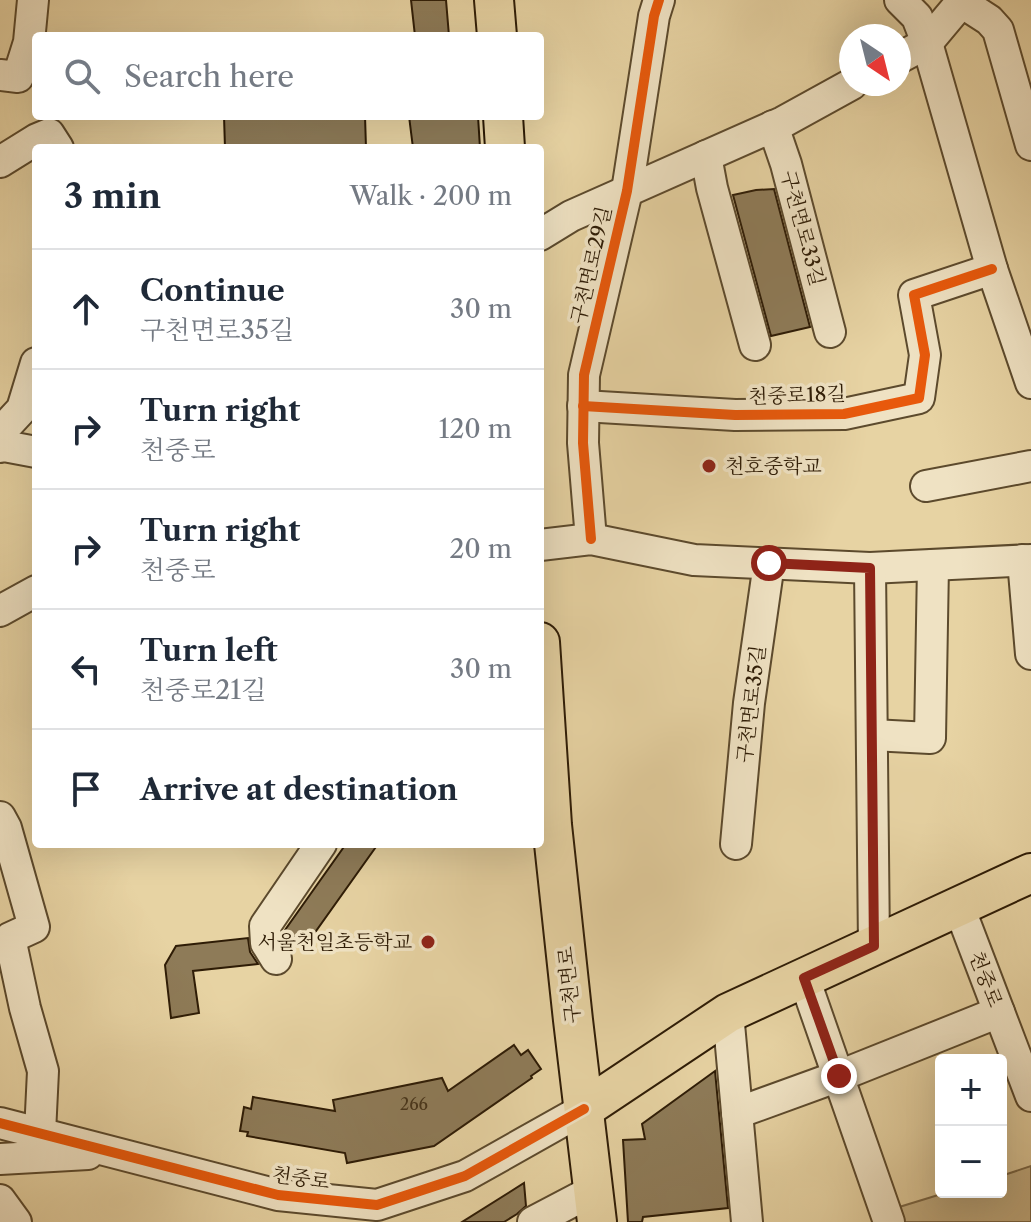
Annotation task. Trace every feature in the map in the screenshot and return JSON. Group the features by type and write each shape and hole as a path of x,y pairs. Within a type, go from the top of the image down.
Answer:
{"main road":[{"path":"494,0 497,32"},
{"path":"503,120 505,144"},
{"name":"구천면로","path":"544,748 596,1206"},
{"name":"천중로","path":"584,1109 728,1013 1031,873"}],"street":[{"path":"0,75 18,77 29,42 33,0"},
{"name":"구천면로29길","path":"591,539 583,443 584,375 627,191 659,0"},
{"path":"900,0 917,17 927,43 992,269 1017,300 1031,381"},
{"path":"911,52 927,43 962,1 989,20 998,30 1031,145"},
{"path":"544,233 571,216 773,126 839,91"},
{"name":"구천면로33길","path":"773,126 830,332"},
{"path":"0,162 49,134 55,144"},
{"path":"706,156 755,345"},
{"name":"천중로18길","path":"583,406 735,415 844,414 919,398 925,355 914,295 992,269"},
{"path":"13,437 32,376"},
{"path":"926,486 1031,466"},
{"path":"544,545 591,539 694,560 870,568 1027,560 1031,654"},
{"name":"구천면로35길","path":"736,844 749,703 769,563"},
{"path":"872,735 930,738 933,565"},
{"path":"870,568 874,946"},
{"path":"0,611 32,593"},
{"path":"0,817 6,828 34,927 10,938 43,1071 40,1133"},
{"path":"276,959 266,943 265,926 318,848"},
{"name":"천중로","path":"959,907 1031,1096"},
{"path":"804,978 889,1222"},
{"path":"737,1113 999,1012"},
{"path":"728,1013 747,1222"},
{"name":"천중로","path":"0,1123 278,1195 378,1214 465,1176 584,1109"},
{"path":"0,1159 114,1153"},
{"path":"0,1200 16,1222"},
{"path":"533,1222 596,1206"}],"shaded area":[{"path":"1031,1166 1031,1222 901,1222 896,1208 935,1196 1007,1198 1007,1174"}],"building":[{"path":"411,0 446,0 449,32 415,32"},
{"path":"224,120 365,120 366,144 225,144"},
{"path":"410,120 478,120 480,144 412,144"},
{"path":"774,189 810,327 771,336 733,195"},
{"path":"343,848 375,848 306,945 285,930"},
{"path":"248,938 250,952 258,964 193,971 199,1013 171,1018 165,965 176,946"},
{"path":"514,1045 521,1055 528,1050 541,1069 434,1146 347,1163 345,1153 247,1136 248,1132 240,1131 244,1107 251,1109 253,1097 335,1111 333,1100 442,1078 448,1091"},
{"path":"715,1071 728,1208 643,1217 642,1222 628,1222 623,1140 645,1139 642,1124"},
{"path":"524,1183 526,1206 517,1214 504,1222 462,1222"}],"cycle path":[{"path":"591,539 583,443 584,375 627,191 659,0"},
{"path":"583,406 735,415 844,414 919,398 925,355 914,295 992,269"},
{"path":"0,1123 278,1195 377,1205 465,1176 584,1109"}],"place":[{"name":"천호중학교","path":"709,466"},
{"name":"서울천일초등학교","path":"428,942"}],"route":[{"path":"769,563 870,568 874,946 804,978 839,1076"}]}
